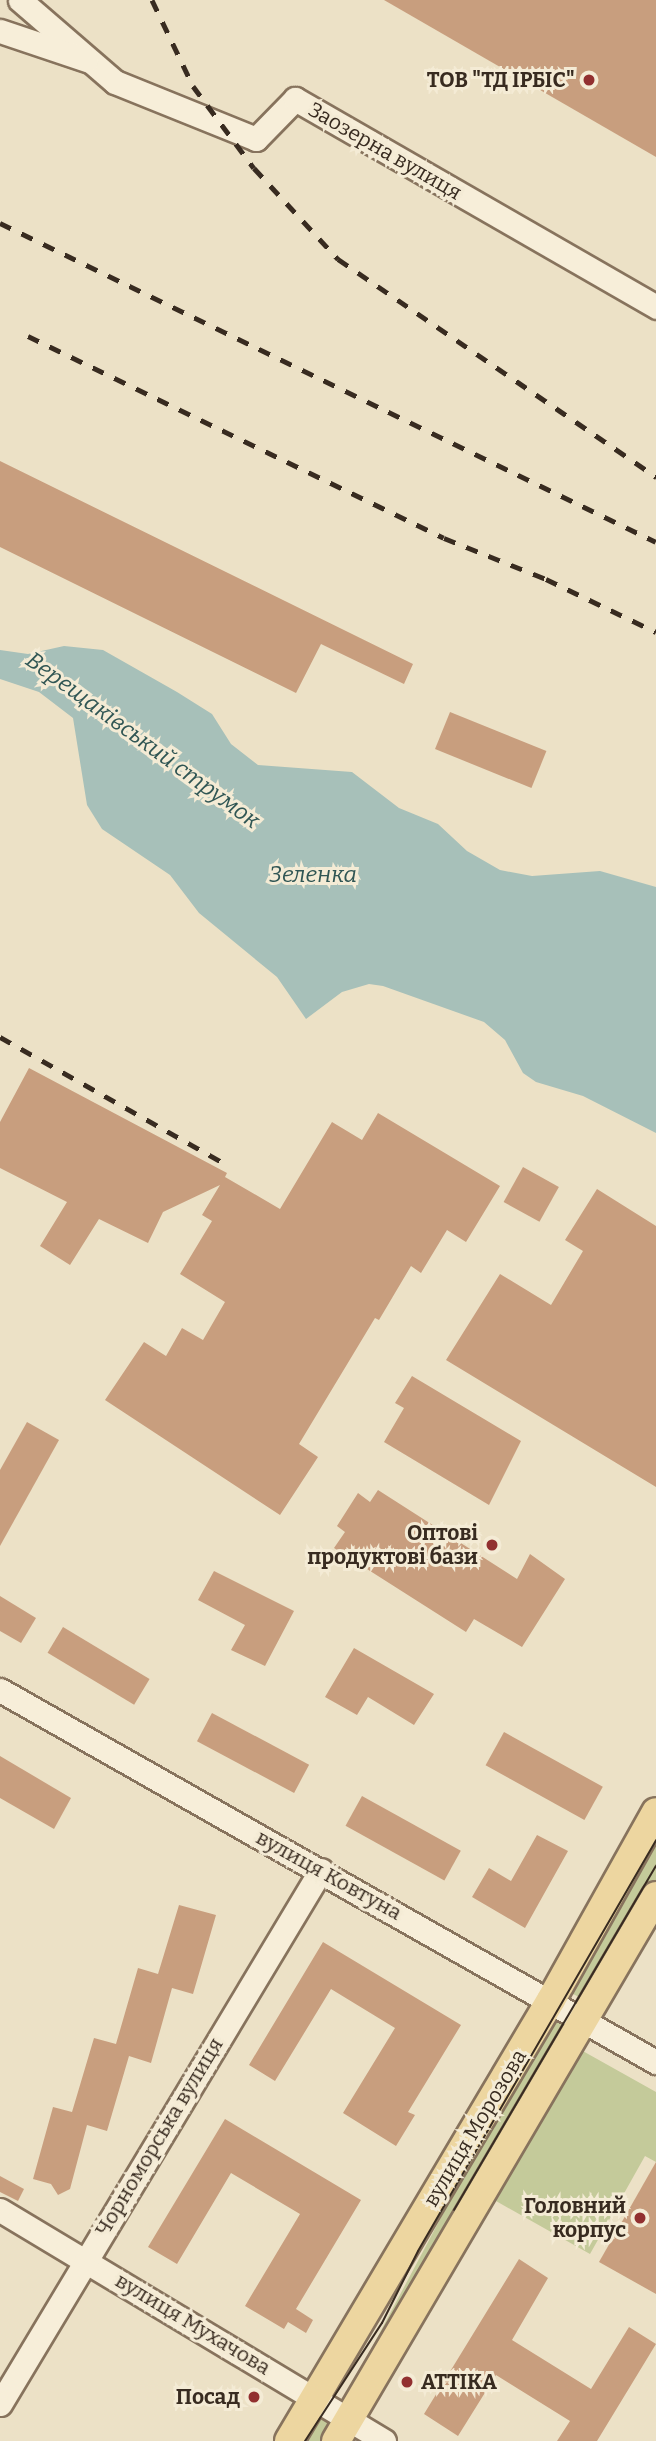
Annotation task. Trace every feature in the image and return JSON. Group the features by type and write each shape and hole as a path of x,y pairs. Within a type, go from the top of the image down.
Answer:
{"main road":[{"name":"вулиця Морозова","path":"289,2441 551,2000 656,1812"},
{"name":"вулиця Морозова","path":"342,2430 656,1896"}],"street":[{"name":"Заозерна вулиця","path":"20,0 115,82 256,139 295,99 656,307"},
{"path":"0,31 93,62"},
{"name":"вулиця Ковтуна","path":"0,1690 551,2000 656,2062"},
{"name":"Чорноморська вулиця","path":"0,2404 321,1870"},
{"name":"вулиця Мухачова","path":"0,2210 315,2397 342,2430 384,2441"}],"green space":[{"path":"656,1828 656,1880 588,2002 564,1989"},
{"path":"553,2007 579,2021 371,2414 344,2400"},
{"path":"581,2050 656,2092 656,2162 645,2156 590,2254 496,2201"},
{"path":"318,2405 341,2419 328,2441 297,2441"}],"water":[{"name":"Зеленка","path":"64,646 103,650 177,692 212,714 231,744 258,765 352,772 399,808 438,824 467,851 500,870 532,876 600,871 656,887 656,1133 583,1096 536,1082 523,1073 505,1040 484,1022 383,986 369,984 342,992 306,1019 277,977 199,913 170,875 102,829 87,805 73,718 39,692 0,679 0,650 28,654"}],"building":[{"name":"ТОВ \"ТД ІРБІС\"","path":"384,0 656,0 656,157"},
{"path":"0,461 413,664 404,684 321,644 296,693 0,547"},
{"path":"450,712 546,751 531,788 435,749"},
{"path":"29,1068 227,1173 225,1177 280,1209 332,1122 362,1140 378,1113 500,1186 466,1242 447,1230 421,1273 411,1266 379,1320 375,1318 299,1444 318,1457 280,1515 105,1400 144,1342 166,1356 182,1328 203,1340 225,1302 180,1274 212,1221 202,1215 220,1185 163,1212 148,1243 99,1219 70,1265 40,1246 67,1202 0,1168 0,1122"},
{"path":"523,1167 559,1187 539,1222 504,1202"},
{"path":"597,1189 656,1226 656,1487 446,1360 500,1274 551,1305 583,1251 565,1240"},
{"path":"412,1376 521,1441 489,1505 384,1442 404,1408 395,1403"},
{"path":"27,1422 59,1440 0,1546 0,1470"},
{"path":"378,1490 517,1579 530,1554 565,1579 522,1647 474,1619 466,1632 334,1548 345,1532 337,1526 358,1493 370,1502"},
{"path":"214,1571 294,1611 265,1666 231,1650 245,1625 198,1600"},
{"path":"0,1596 36,1618 21,1643 0,1631"},
{"path":"63,1627 150,1679 134,1705 48,1653"},
{"path":"354,1648 434,1694 414,1725 368,1697 357,1715 325,1697"},
{"path":"212,1713 309,1765 294,1793 197,1741"},
{"path":"504,1732 603,1787 584,1820 486,1765"},
{"path":"0,1756 71,1798 54,1829 0,1798"},
{"path":"362,1796 461,1851 444,1881 346,1826"},
{"path":"537,1835 568,1851 525,1928 472,1897 489,1868 511,1881"},
{"path":"179,1905 216,1915 193,1994 172,1988 151,2063 129,2056 107,2131 87,2125 70,2189 58,2195 51,2184 33,2179 53,2107 72,2112 94,2038 116,2044 138,1968 158,1974"},
{"path":"323,1942 461,2025 408,2112 415,2115 396,2146 343,2113 395,2028 331,1989 275,2081 249,2065"},
{"path":"225,2119 361,2200 296,2309 313,2320 306,2333 288,2322 284,2329 245,2306 300,2214 231,2173 177,2264 148,2247"},
{"name":"Головний корпус","path":"656,2162 656,2294 599,2262"},
{"path":"0,2176 24,2189 18,2201 0,2192"},
{"path":"519,2259 548,2278 512,2340 591,2389 629,2327 656,2344 597,2441 557,2441 570,2421 496,2375 458,2436 424,2414"}],"tram line":[{"path":"305,2441 382,2323 418,2251 656,1840"},
{"path":"454,2210 656,1866"}],"railway":[{"path":"152,0 193,86 254,168 338,259 656,477"},
{"path":"0,223 656,542"},
{"path":"28,336 444,538 546,579 656,632"},
{"path":"0,1037 227,1165"}],"place":[{"name":"ТОВ \"ТД ІРБІС\"","path":"589,80"},
{"name":"Оптові продуктові бази","path":"492,1545"},
{"name":"Головний корпус","path":"640,2218"},
{"name":"АТТІКА","path":"407,2382"},
{"name":"Посад","path":"254,2397"}],"water label":[{"name":"Верещаківський струмок","path":"143,740"}]}
